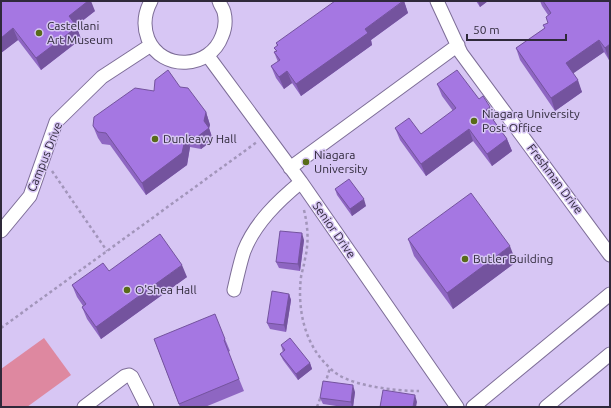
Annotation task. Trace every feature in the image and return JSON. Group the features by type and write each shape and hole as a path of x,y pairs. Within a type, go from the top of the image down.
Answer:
{"street":[{"path":"151,1 145,16 145,31 151,45 162,57 177,62 194,62 208,56 219,44 225,29 224,13 219,1"},
{"name":"Freshman Drive","path":"437,1 461,53 610,255"},
{"name":"Campus Drive","path":"1,231 30,196 56,122 102,77 151,45"},
{"path":"290,168 458,45"},
{"name":"Senior Drive","path":"208,56 301,182 457,407"},
{"path":"234,290 245,250 254,232 271,210 301,182"},
{"path":"473,407 610,294"},
{"path":"546,407 610,354"},
{"path":"84,407 124,376 129,375 132,377 147,407"}],"path":[{"path":"1,328 260,139"},
{"path":"43,158 108,251"},
{"path":"303,204 308,237 305,262 301,276 301,307 308,336 318,356 340,377 353,382 408,391 419,391"},
{"path":"324,388 330,368"},
{"path":"317,407 322,394"}],"shaded area":[{"path":"44,338 71,375 27,407 1,407 1,369"}],"building":[{"name":"Castellani Art Museum","path":"1,1 88,1 69,16 77,27 36,58 13,28 1,38"},
{"path":"335,1 403,1 365,29 368,33 296,84 287,71 279,77 271,66 280,60 274,52 277,51 274,48 278,45 276,43"},
{"path":"543,1 610,1 610,44 605,48 599,40 566,63 578,80 551,98 516,48 545,28 543,25 548,23 546,17 551,13"},
{"name":"Dunleavy Hall","path":"168,70 180,87 188,88 206,112 204,121 209,128 197,137 186,135 182,153 142,183 106,133 98,132 93,126 94,117 135,88 154,91 155,80"},
{"path":"457,70 479,99 483,96 490,107 486,110 507,139 487,154 469,129 421,164 395,128 409,118 421,134 456,108 437,84"},
{"path":"349,179 364,199 350,209 335,189"},
{"name":"Butler Building","path":"471,193 510,246 447,293 408,239"},
{"path":"280,231 302,233 298,264 276,262"},
{"name":"O'Shea Hall","path":"160,234 182,265 96,327 82,307 86,304 72,285 103,263 109,271"},
{"path":"272,291 289,294 284,325 267,323"},
{"path":"215,314 239,379 179,404 154,339"},
{"path":"290,338 310,363 296,374 280,354 285,350 281,345"},
{"path":"323,381 353,385 351,402 320,398"},
{"path":"383,390 415,395 413,407 380,407"}],"place":[{"name":"Castellani Art Museum","path":"39,33"},
{"name":"Niagara University Post Office","path":"474,121"},
{"name":"Dunleavy Hall","path":"155,139"},
{"name":"Niagara University","path":"306,162"},
{"name":"Butler Building","path":"465,259"},
{"name":"O'Shea Hall","path":"127,290"}]}
